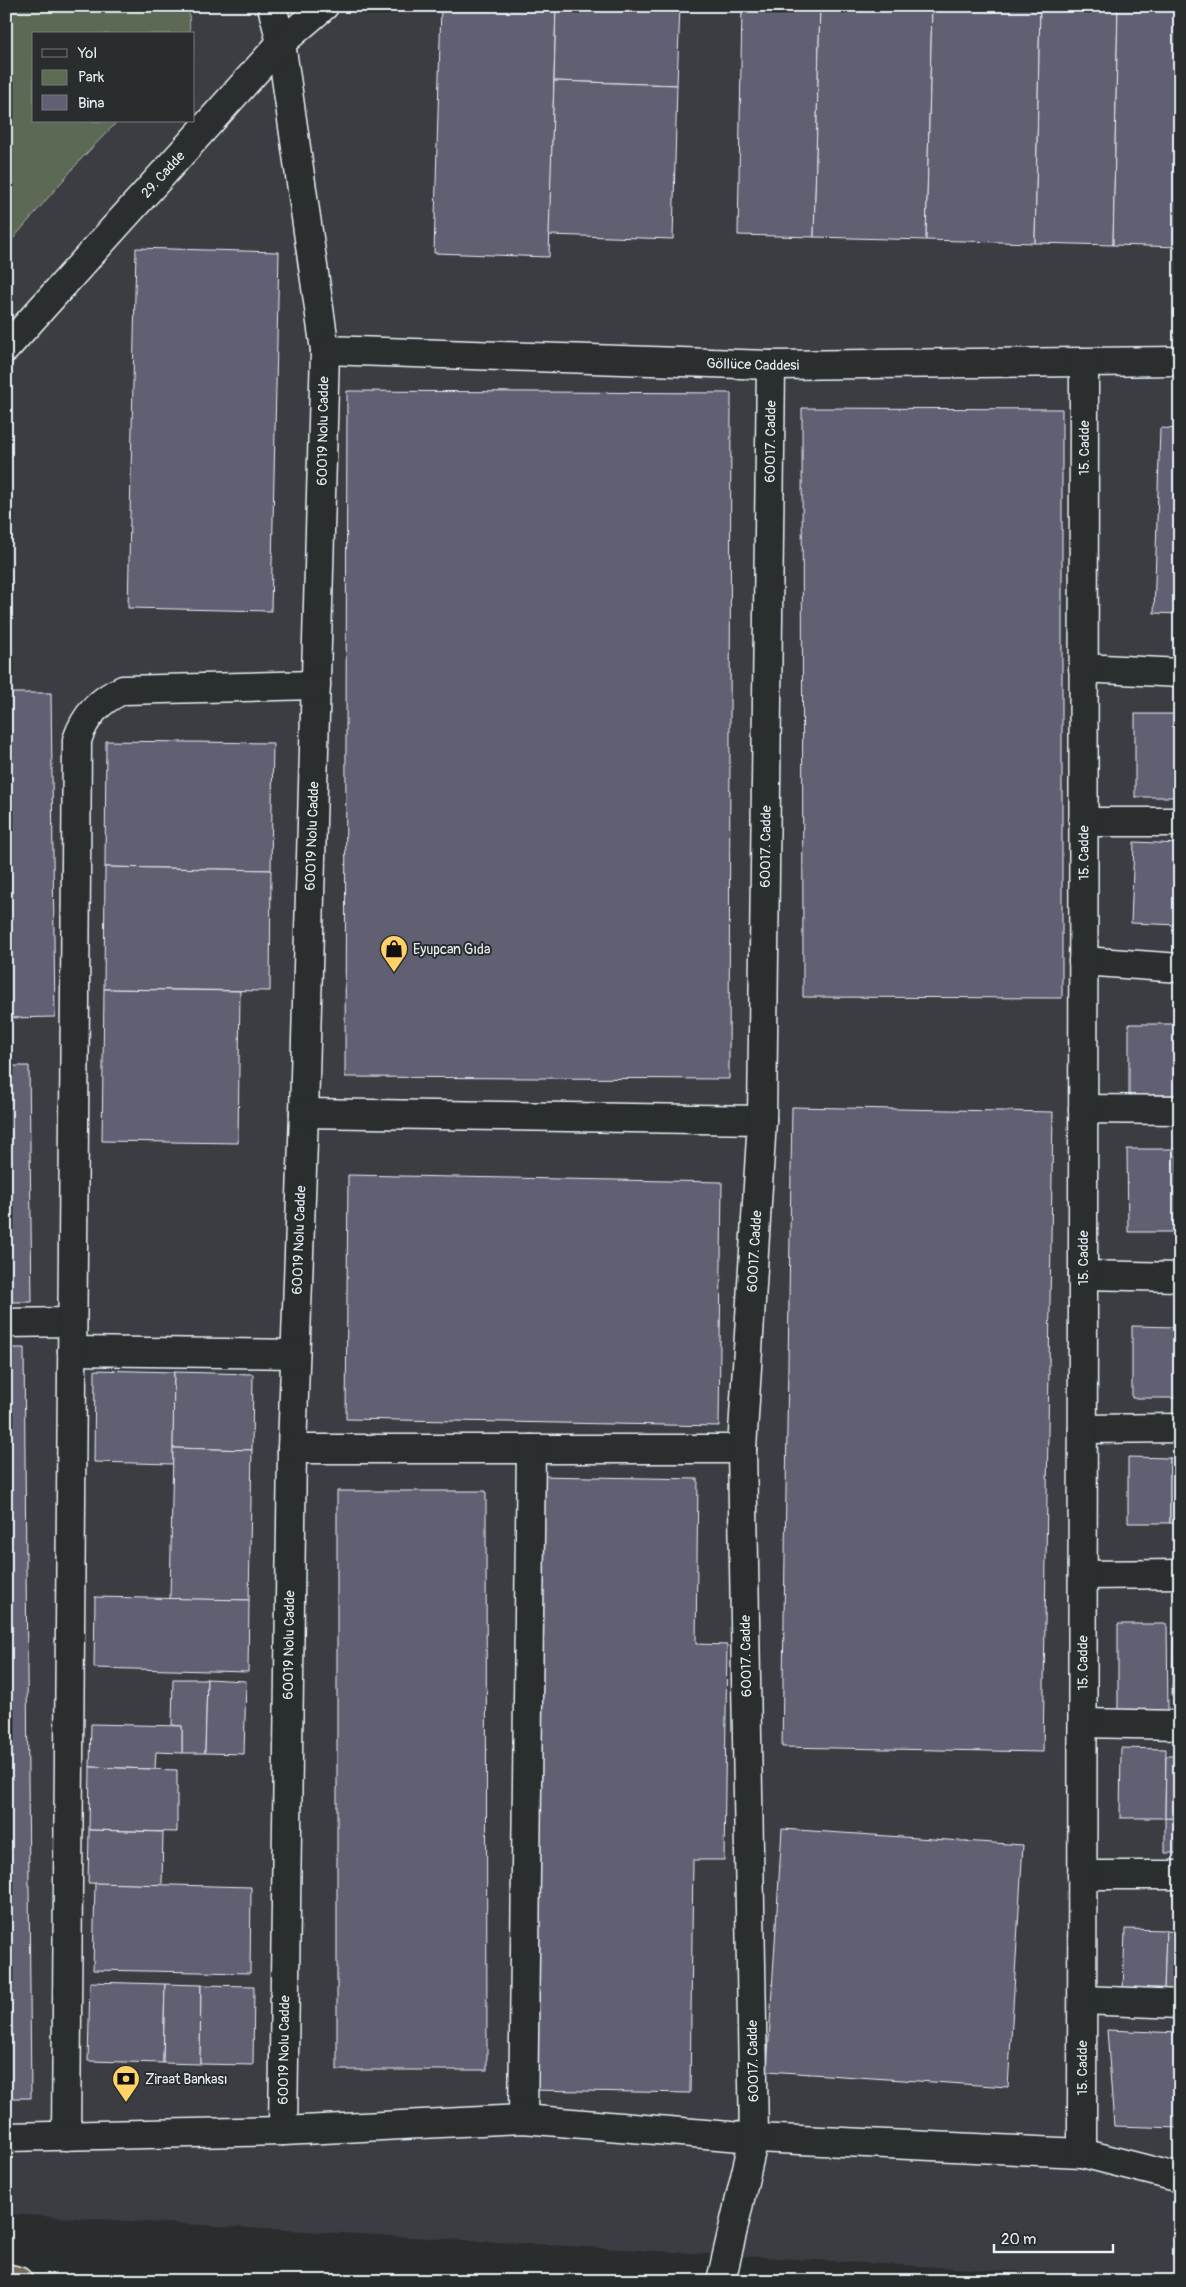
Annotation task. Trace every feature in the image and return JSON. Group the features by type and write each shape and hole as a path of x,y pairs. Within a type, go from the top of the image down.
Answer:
{"highway":[{"path":"6,2278 18,2281"}],"street":[{"name":"60019 Nolu Cadde","path":"272,6 281,43 325,350 304,1113 292,1449 283,2131"},
{"name":"29. Cadde","path":"6,348 281,43 324,6"},
{"name":"Göllüce Caddesi","path":"325,350 772,365 1180,361"},
{"name":"15. Cadde","path":"1082,2153 1084,363"},
{"name":"60017. Cadde","path":"721,2281 754,2138 742,1449 762,1120 772,365"},
{"path":"1083,668 1180,673"},
{"path":"66,2136 77,740 82,727 98,704 123,690 316,685"},
{"path":"1083,822 1180,822"},
{"path":"1083,961 1180,968"},
{"path":"1083,1109 1180,1110"},
{"path":"304,1113 762,1120"},
{"path":"1083,1275 1180,1277"},
{"path":"6,1323 72,1322"},
{"path":"72,1351 295,1354"},
{"path":"1083,1429 1180,1428"},
{"path":"292,1449 742,1449"},
{"path":"523,2119 530,1450"},
{"path":"1083,1575 1180,1574"},
{"path":"1083,1723 1180,1725"},
{"path":"1082,1875 1180,1875"},
{"path":"1082,2000 1180,2004"},
{"path":"6,2138 283,2131 523,2119 754,2138 1082,2153 1180,2178"}],"shaded area":[{"path":"6,6 1180,6 1180,2281 6,2214"}],"green space":[{"path":"6,6 189,6 190,32 32,32 32,122 117,122 82,158 6,247"}],"building":[{"path":"441,6 556,6 549,257 434,253"},
{"path":"556,6 680,6 677,85 554,81"},
{"path":"742,6 820,6 814,237 738,235"},
{"path":"820,6 932,6 926,240 814,237"},
{"path":"932,6 1040,6 1035,243 926,240"},
{"path":"1040,6 1118,6 1113,245 1035,243"},
{"path":"1118,6 1180,6 1180,247 1113,245"},
{"path":"554,81 677,85 673,239 549,235"},
{"path":"136,248 279,252 271,611 128,608"},
{"path":"347,391 731,393 729,1079 345,1077"},
{"path":"802,408 1062,409 1062,998 803,997"},
{"path":"1160,428 1180,429 1180,614 1154,613"},
{"path":"6,693 51,693 55,1017 6,1018"},
{"path":"1135,714 1180,714 1180,797 1135,797"},
{"path":"106,741 273,743 271,870 105,867"},
{"path":"1134,842 1180,844 1178,925 1131,923"},
{"path":"105,867 271,870 270,991 104,989"},
{"path":"1180,891 1180,946 1177,946"},
{"path":"104,989 240,991 238,1143 102,1141"},
{"path":"1129,1024 1180,1024 1180,1095 1129,1095"},
{"path":"6,1066 29,1066 32,1302 6,1302"},
{"path":"792,1107 1053,1112 1043,1752 782,1747"},
{"path":"1127,1149 1177,1149 1178,1232 1128,1232"},
{"path":"1177,1149 1180,1149 1180,1232 1178,1232"},
{"path":"348,1175 722,1182 719,1426 346,1419"},
{"path":"1132,1326 1179,1327 1179,1398 1132,1398"},
{"path":"6,1348 24,1348 31,2098 6,2098"},
{"path":"95,1370 174,1372 173,1464 94,1462"},
{"path":"174,1372 253,1374 252,1450 173,1448"},
{"path":"173,1448 252,1450 249,1600 170,1599"},
{"path":"1128,1457 1170,1458 1170,1523 1128,1523"},
{"path":"1170,1458 1180,1458 1180,1523 1170,1523"},
{"path":"538,1476 698,1479 696,1644 727,1645 724,1860 693,1860 690,2093 529,2090"},
{"path":"337,1491 486,1491 487,2070 337,2070"},
{"path":"95,1597 249,1600 248,1672 94,1668"},
{"path":"1118,1624 1167,1624 1168,1711 1118,1711"},
{"path":"1173,1632 1180,1632 1180,1696 1172,1696"},
{"path":"173,1679 207,1679 205,1753 182,1753 182,1726 172,1725"},
{"path":"207,1679 246,1681 244,1754 205,1753"},
{"path":"91,1724 182,1726 182,1753 156,1752 155,1769 90,1767"},
{"path":"1121,1748 1166,1749 1165,1818 1120,1818"},
{"path":"1166,1756 1180,1756 1180,1819 1165,1818"},
{"path":"90,1767 177,1770 177,1832 89,1830"},
{"path":"1165,1818 1180,1819 1180,1853 1165,1853"},
{"path":"782,1829 1023,1845 1008,2087 767,2071"},
{"path":"89,1830 163,1832 162,1885 88,1883"},
{"path":"95,1883 251,1887 250,1973 93,1970"},
{"path":"1125,1929 1166,1930 1164,1992 1123,1990"},
{"path":"1166,1931 1180,1932 1180,1993 1164,1992"},
{"path":"90,1982 165,1984 163,2063 88,2061"},
{"path":"165,1984 201,1985 200,2064 163,2063"},
{"path":"201,1985 254,1986 253,2065 200,2064"},
{"path":"1107,2030 1180,2033 1180,2128 1114,2126"}],"place":[{"name":"Eyupcan Gıda","path":"394,973"},
{"name":"Ziraat Bankası","path":"126,2103"}]}
